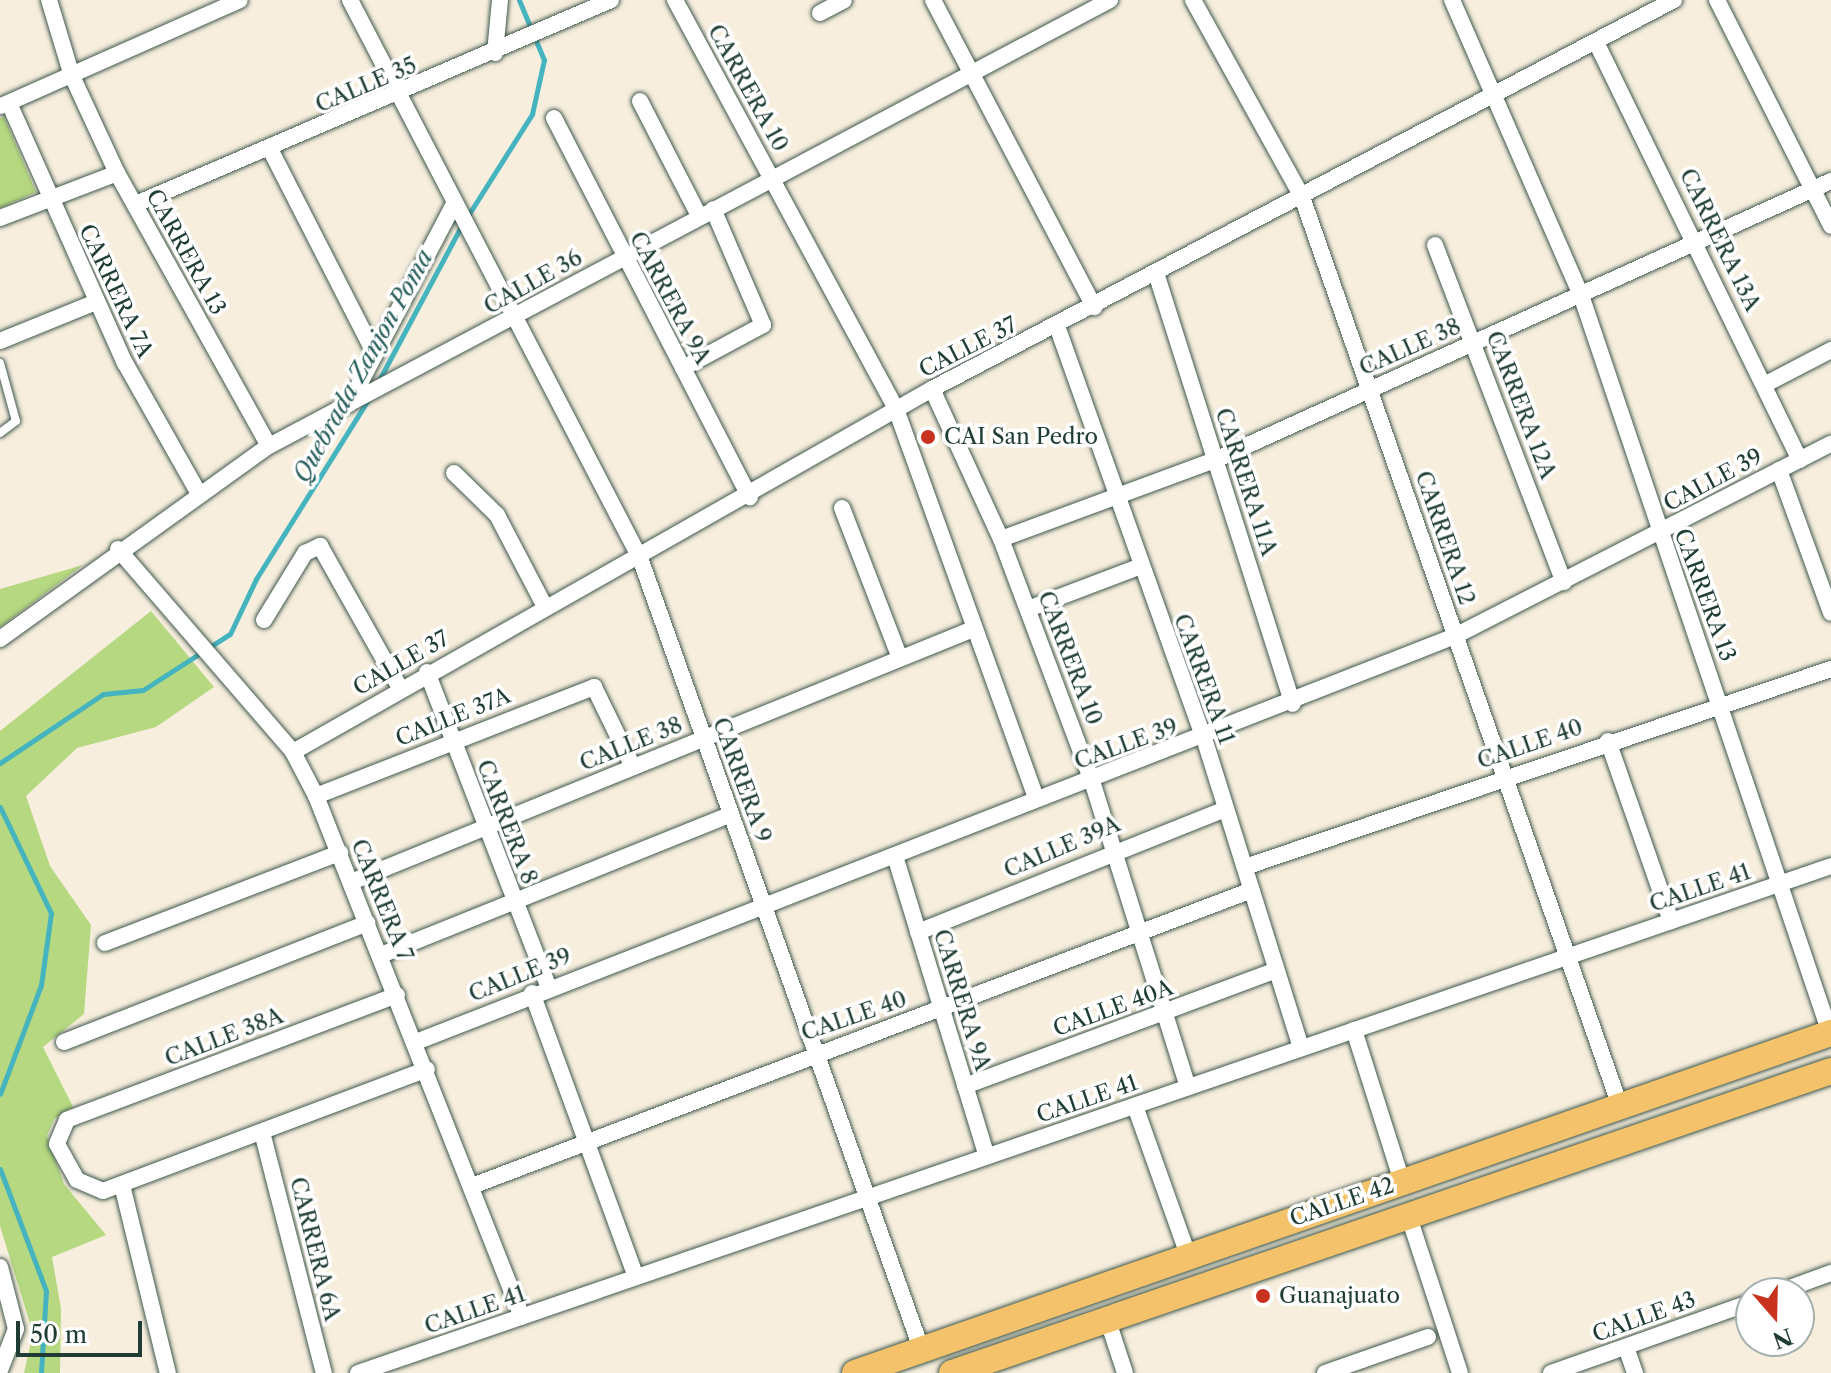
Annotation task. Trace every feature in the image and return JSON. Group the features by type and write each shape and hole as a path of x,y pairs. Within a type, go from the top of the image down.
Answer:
{"main road":[{"name":"CALLE 42","path":"855,1373 1831,1033"},
{"name":"CALLE 42","path":"952,1373 1829,1076"}],"street":[{"name":"CARRERA 13","path":"49,0 72,76 117,173 269,446"},
{"path":"4,104 240,0"},
{"path":"350,0 457,210 372,348 356,400"},
{"path":"495,53 500,0"},
{"name":"CALLE 35","path":"136,204 400,95 611,0"},
{"name":"CARRERA 10","path":"675,0 896,409 1036,797"},
{"path":"820,13 844,0"},
{"path":"933,0 1094,307"},
{"name":"CALLE 36","path":"0,639 118,549 269,446 415,373 706,212 1110,0"},
{"name":"CARRERA 12","path":"1193,0 1302,197 1620,1106"},
{"name":"CARRERA 13","path":"1452,0 1499,93 1581,295 1659,534 1831,1033"},
{"name":"CALLE 37","path":"293,752 544,605 640,558 750,497 932,389 1094,307 1674,0"},
{"path":"1717,0 1831,226"},
{"name":"CARRERA 13A","path":"1596,42 1698,242 1800,460"},
{"path":"640,101 706,212 763,325 683,368"},
{"name":"CARRERA 7A","path":"4,104 96,302 198,492"},
{"name":"CARRERA 9A","path":"554,118 623,257 750,497"},
{"path":"270,149 372,348"},
{"path":"0,218 117,173"},
{"name":"CALLE 38","path":"1001,539 1215,460 1831,181"},
{"name":"CARRERA 9","path":"457,210 640,558 921,1348"},
{"name":"CARRERA 12A","path":"1435,245 1564,582"},
{"name":"CARRERA 11A","path":"1156,273 1293,704"},
{"path":"0,341 96,302"},
{"name":"CARRERA 11","path":"1057,326 1204,738 1301,1048"},
{"path":"1764,385 1831,350"},
{"name":"CARRERA 10","path":"932,389 1001,539 1092,781 1162,1013 1188,1087"},
{"name":"CALLE 39","path":"416,1042 540,990 895,856 1036,797 1092,781 1293,704 1455,636 1831,444"},
{"path":"1779,470 1831,613"},
{"path":"454,473 497,515 544,605"},
{"path":"842,508 900,658"},
{"path":"264,620 305,553 320,546 400,688"},
{"name":"CARRERA 7","path":"118,549 293,752 340,853 522,1317"},
{"path":"1028,609 1141,566"},
{"name":"CALLE 38","path":"351,882 973,629"},
{"name":"CALLE 40","path":"1245,867 1504,775 1831,669"},
{"name":"CARRERA 8","path":"427,672 514,901 586,1142 636,1277"},
{"name":"CALLE 37A","path":"316,796 586,689 604,696 633,767"},
{"path":"1608,741 1671,921"},
{"name":"CALLE 39A","path":"918,932 1113,848 1225,809"},
{"path":"381,955 731,814"},
{"path":"105,943 340,853"},
{"name":"CARRERA 9A","path":"895,856 987,1156"},
{"name":"CALLE 41","path":"358,1373 1831,866"},
{"name":"CALLE 40","path":"472,1186 816,1052 942,1009 1252,890"},
{"path":"64,1042 368,923"},
{"name":"CALLE 40A","path":"965,1086 1275,971"},
{"name":"CALLE 38A","path":"122,1185 97,1192 77,1180 55,1139 67,1120 397,995"},
{"path":"1354,1030 1402,1181"},
{"path":"168,1373 122,1185 263,1136 427,1069"},
{"path":"1135,1106 1188,1255"},
{"name":"CARRERA 6A","path":"263,1136 324,1373"},
{"path":"1409,1217 1460,1373"},
{"path":"0,1267 15,1337 1,1369"},
{"name":"CALLE 43","path":"1551,1373 1735,1308"},
{"path":"1108,1321 1125,1373"},
{"path":"1325,1373 1428,1337"},
{"path":"1626,1347 1635,1373"}],"lane":[{"path":"0,363 16,421 0,433"}],"green space":[{"path":"4,117 36,192 0,208 0,118"},
{"path":"83,565 0,627 0,589"},
{"path":"151,611 214,687 156,727 77,748 26,796 50,866 91,925 84,1014 43,1047 73,1107 54,1119 47,1136 64,1184 106,1235 52,1257 61,1309 60,1373 24,1373 33,1333 0,1226 0,731"}],"waterway":[{"name":"Quebrada Zanjon Poma","path":"467,217 532,114 544,60 519,0"},
{"name":"Quebrada Zanjon Poma","path":"378,382 462,225"},
{"name":"Quebrada Zanjon Poma","path":"0,763 103,694 143,690 230,634 256,579 369,398"},
{"name":"Quebrada Zanjon Poma","path":"0,807 51,913 41,985 0,1094"},
{"name":"Quebrada Zanjon Poma","path":"0,1169 46,1291 41,1373"}],"place":[{"name":"CAI San Pedro","path":"928,437"},
{"name":"Guanajuato","path":"1263,1296"}]}
